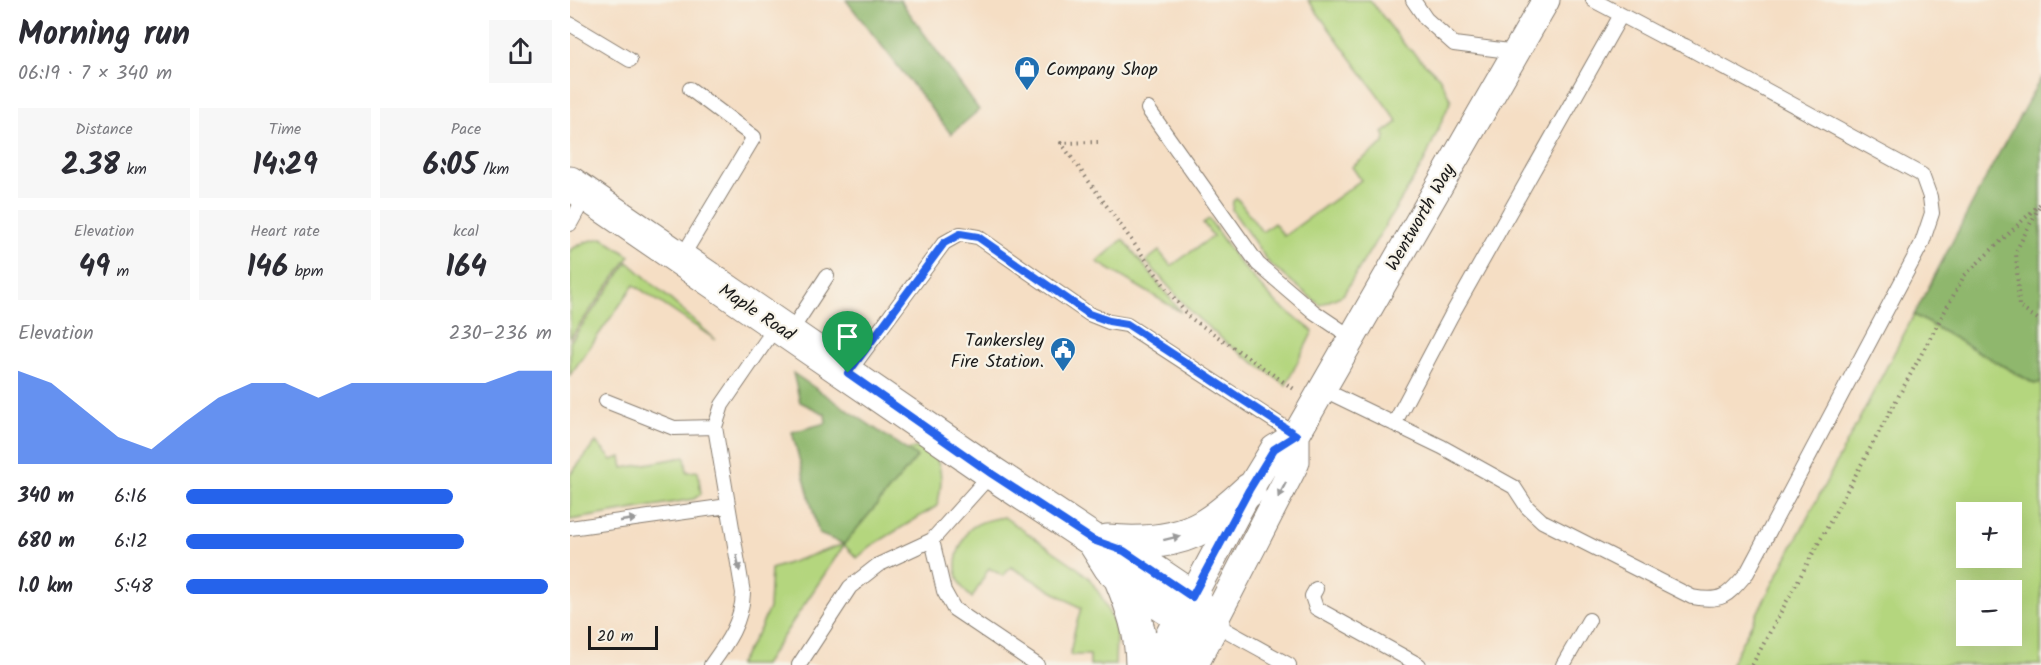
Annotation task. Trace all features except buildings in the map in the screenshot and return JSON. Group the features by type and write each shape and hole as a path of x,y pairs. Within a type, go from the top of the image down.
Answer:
{"street":[{"name":"Wentworth Way","path":"1157,665 1249,490 1274,449 1296,435 1546,0"},
{"name":"Maple Road","path":"578,189 992,474 1093,540 1124,551 1186,607"},
{"name":"Wentworth Way","path":"1191,665 1296,462 1296,435"},
{"path":"1093,540 1154,542 1180,536 1203,527 1221,515 1249,490"},
{"name":"Maple Road","path":"1093,540 1110,567 1120,577 1186,607 1213,623"},
{"path":"1120,577 1135,615 1141,638 1142,665"}],"lane":[{"path":"1413,0 1426,20 1454,44 1517,52"},
{"path":"1318,397 1394,424 1442,447 1514,487 1527,507 1542,522 1692,597 1705,600 1727,595 1748,573 1922,243 1932,213 1930,197 1922,175 1685,46 1593,0"},
{"path":"1394,424 1621,15"},
{"path":"570,24 630,60"},
{"path":"680,260 754,137 690,89"},
{"path":"1148,109 1258,264 1314,312 1351,337"},
{"path":"570,224 578,189"},
{"path":"848,373 944,243 960,234 978,237 1089,314 1127,324 1296,435"},
{"path":"711,665 736,626 742,604 741,581 715,427 717,417 722,405 827,276"},
{"path":"606,401 674,428 715,427"},
{"path":"799,665 850,587 878,565 933,540 992,474"},
{"path":"570,528 728,506"},
{"path":"933,540 944,591 954,609 1037,665"},
{"path":"1316,589 1312,596 1316,608 1419,665"},
{"path":"1563,665 1589,620"},
{"path":"1213,623 1289,665"}],"path":[{"path":"1098,142 1061,143 1189,316 1285,382 1318,397"},
{"path":"2041,203 2016,251 2019,307 2041,321"},
{"path":"1752,665 1964,276 2041,203"}],"green space":[{"path":"846,0 900,0 979,110 951,134"},
{"path":"1308,0 1370,0 1404,44 1439,77 1451,100 1424,162 1343,295 1320,305 1269,263 1232,210 1233,201 1237,198 1262,232 1274,223 1284,236 1361,180 1352,167 1384,143 1383,133 1398,122"},
{"path":"2041,78 2041,382 2035,384 1914,315"},
{"path":"1209,219 1237,260 1276,303 1313,331 1286,385 1229,345 1193,314 1146,261 1159,251 1171,266 1213,236 1203,223"},
{"path":"602,238 630,256 570,338 570,250 585,242"},
{"path":"1123,239 1181,312 1097,262"},
{"path":"628,262 716,340 634,285 570,375 570,342"},
{"path":"1914,315 2034,384 2041,382 2041,665 1730,665"},
{"path":"793,373 917,457 844,544 819,534 792,432 826,423 825,414 800,402"},
{"path":"596,442 612,460 621,457 623,468 685,457 687,472 698,471 701,494 694,499 570,520 570,475"},
{"path":"922,446 934,455 939,467 940,487 937,506 871,546 857,558 844,545 764,665 738,665 760,629 769,608 771,569 844,544 917,457 907,450"},
{"path":"1004,517 1089,578 1114,623 1115,665 1090,665 1090,655 1070,655 1081,608 1011,567 1003,576 989,568 972,598 961,586 956,565 966,534 977,524"}],"place":[{"name":"Company Shop","path":"1027,92"},
{"name":"Tankersley Fire Station.","path":"1063,373"}],"route":[{"path":"960,234 978,237 1089,314 1127,324 1296,435 1274,449 1249,490 1192,597 1124,551 1093,540 992,474 848,373 944,243 960,234"}]}
